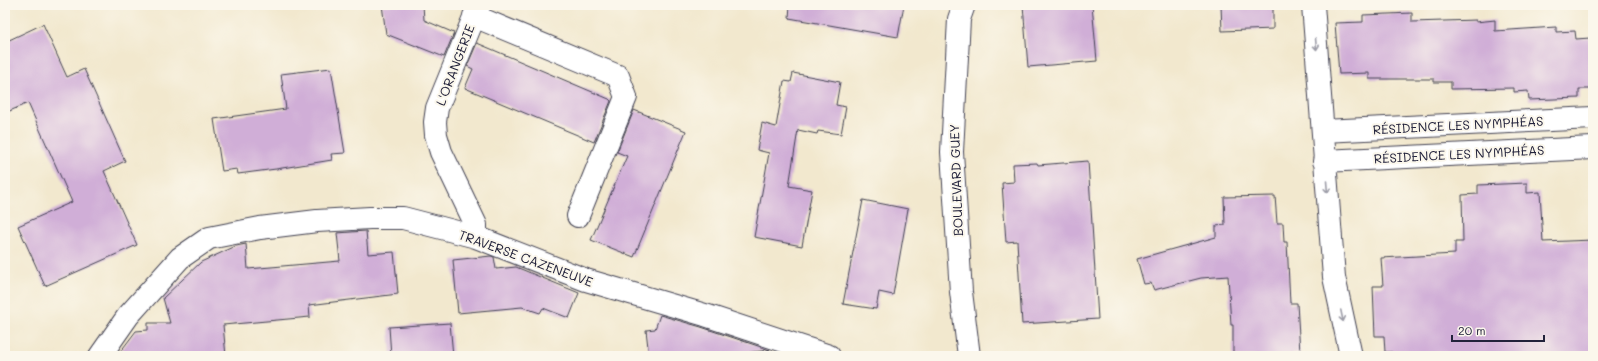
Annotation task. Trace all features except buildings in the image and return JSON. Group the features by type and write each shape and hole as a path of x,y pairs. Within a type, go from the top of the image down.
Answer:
{"street":[{"name":"BOULEVARD GUEY","path":"964,5 959,19 952,152 961,292 969,356"},
{"path":"1312,5 1334,277 1351,356"},
{"path":"476,11 618,76 626,97 578,216"},
{"name":"L'ORANGERIE","path":"476,11 437,108 435,122 436,135 442,152 476,225 476,237"},
{"name":"RÉSIDENCE LES NYMPHÉAS","path":"1323,131 1593,118"},
{"name":"RÉSIDENCE LES NYMPHÉAS","path":"1324,161 1593,148"},
{"name":"TRAVERSE CAZENEUVE","path":"100,356 128,316 180,258 209,238 260,228 317,221 370,218 403,218 476,237 586,280 705,315 829,356"}]}
